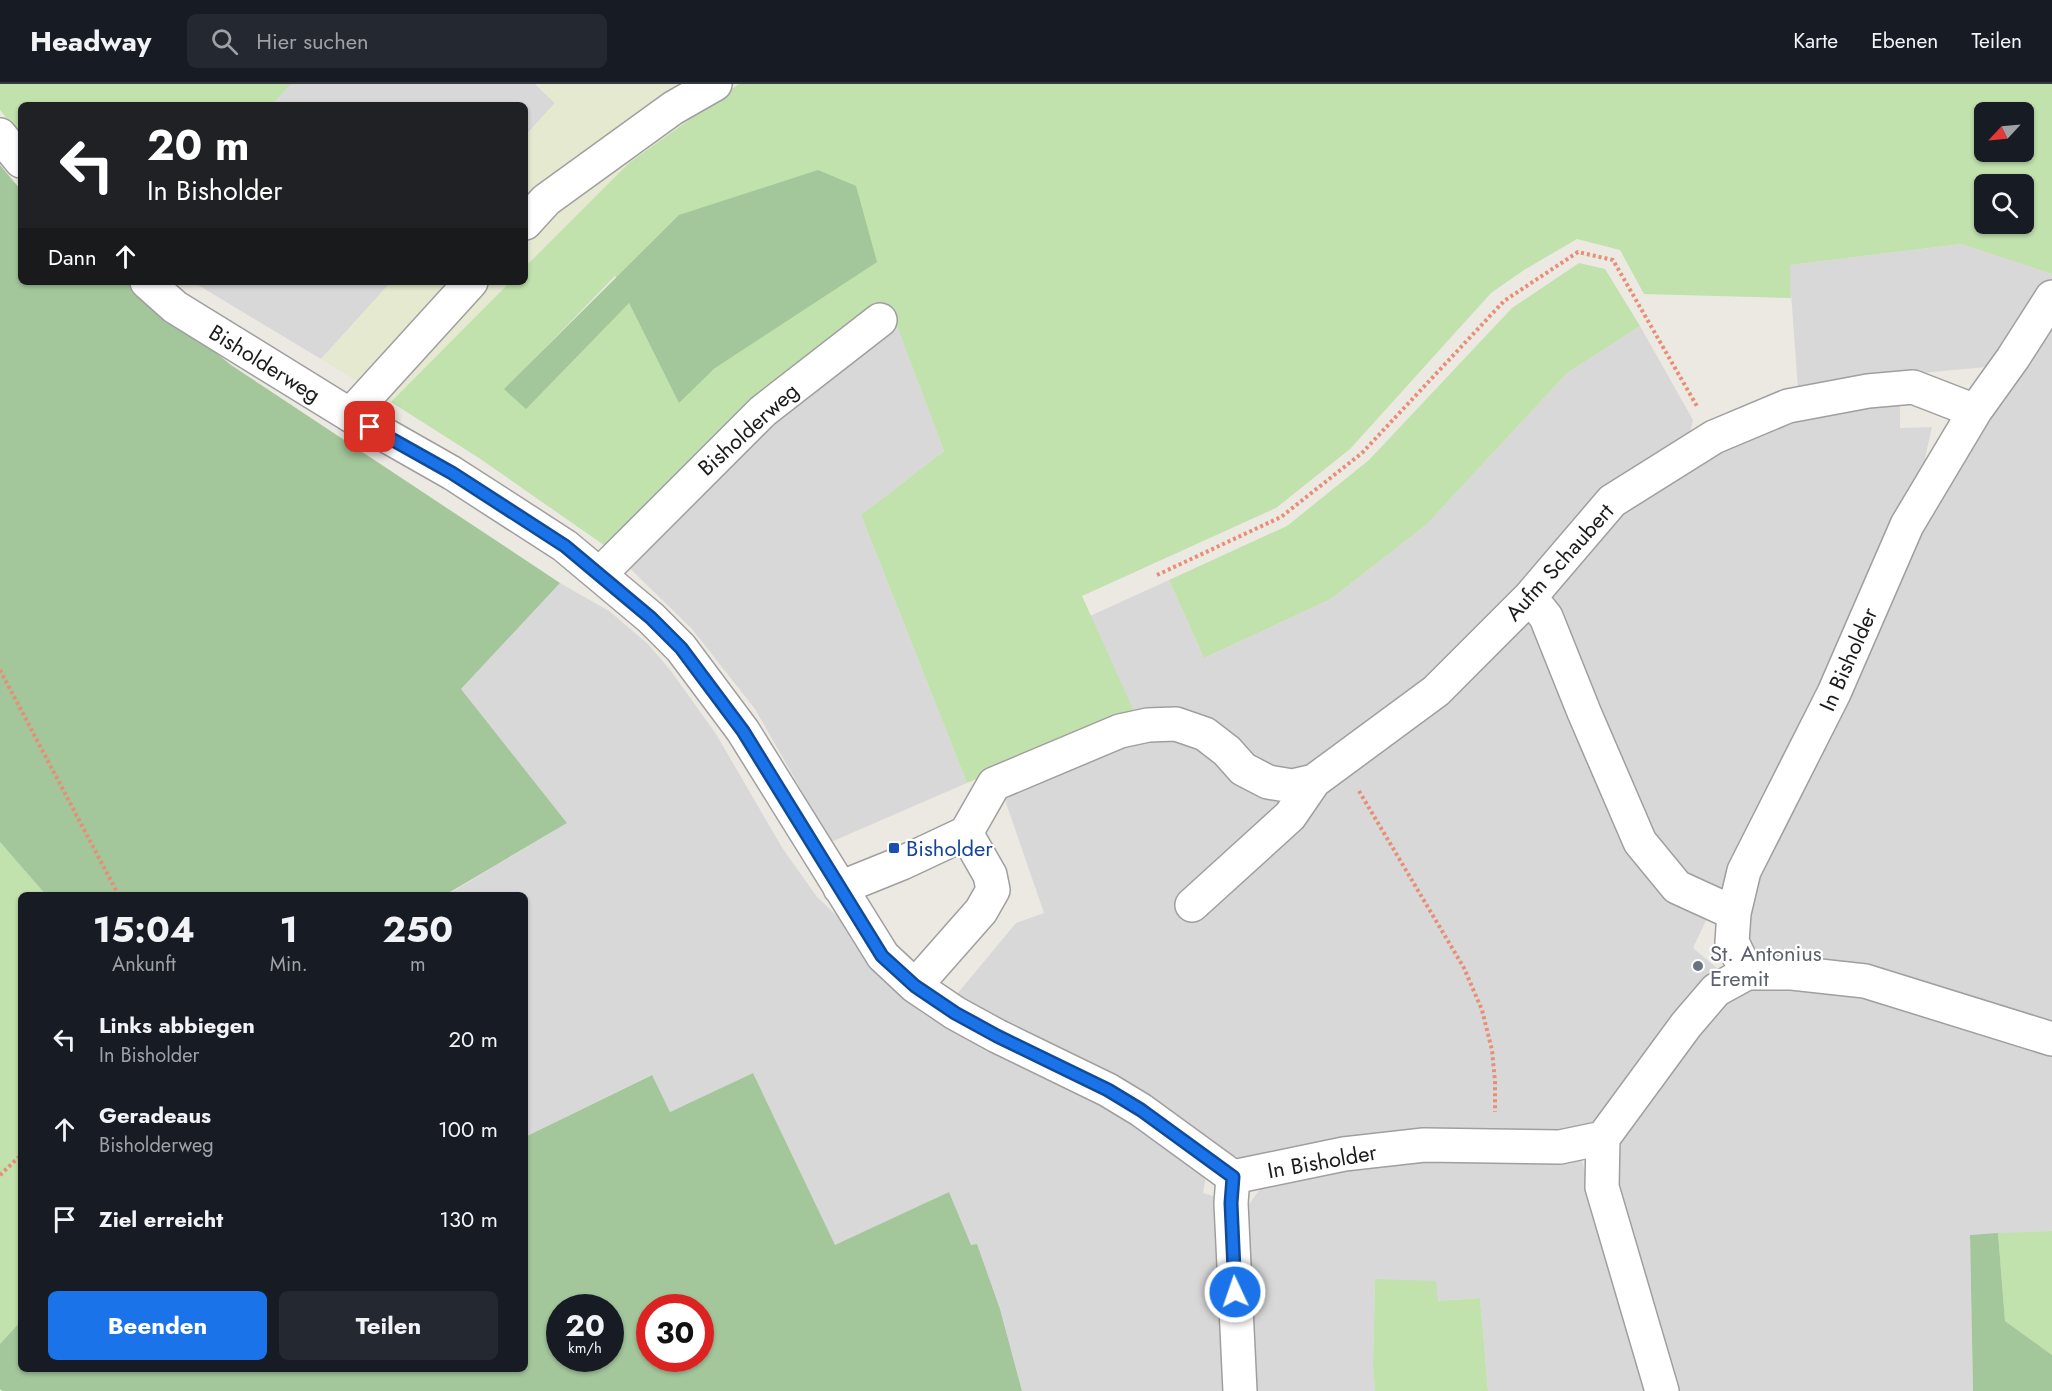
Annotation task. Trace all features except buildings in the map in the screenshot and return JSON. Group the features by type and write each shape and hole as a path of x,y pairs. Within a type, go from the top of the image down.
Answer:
{"street":[{"path":"528,220 546,200 673,96 715,84"},
{"path":"0,135 18,156"},
{"name":"Bisholderweg","path":"150,285 175,307 350,415 452,473 565,546 651,618 681,648 743,731 840,888"},
{"path":"350,415 468,285"},
{"name":"In Bisholder","path":"1748,973 1732,942 1734,913 1744,871 1834,693 1907,525 1975,411 2013,358 2052,297"},
{"name":"Bisholderweg","path":"600,574 763,411 880,320"},
{"name":"Aufm Schaubert","path":"1191,905 1290,816 1314,781 1437,691 1530,597 1612,501 1714,437 1788,406 1868,391 1913,387 1975,411"},
{"path":"1530,597 1546,617 1640,842 1677,887 1734,913"},
{"name":"Aufm Schaubert","path":"966,833 994,784 1120,731 1148,725 1176,724 1205,734 1227,751 1243,769 1268,782 1292,786 1314,781"},
{"path":"915,986 981,911 993,890 990,875 966,833 902,863 840,888 882,956 915,986 955,1013 997,1036 1108,1090 1141,1110 1233,1177 1231,1203 1240,1391"},
{"path":"1662,1391 1602,1187 1603,1138 1686,1025 1716,990 1748,973 1792,973 1865,981 2052,1039"},
{"name":"In Bisholder","path":"1233,1177 1344,1154 1424,1144 1560,1148 1603,1138"}],"path":[{"path":"1157,575 1281,517 1362,453 1504,300 1578,252 1613,260 1714,437"},
{"path":"0,670 117,892"},
{"path":"1341,762 1399,855 1464,968 1482,1010 1494,1063 1496,1146"},
{"path":"0,1175 18,1158"}],"shaded area":[{"path":"289,84 535,84 555,103 528,133 528,102 273,102"},
{"path":"1961,244 2052,274 2052,280 1986,367 1867,378 1798,390 1789,265"},
{"path":"198,285 388,285 321,359"},
{"path":"888,301 944,451 861,515 967,783 831,842 755,709 692,629 611,550 757,408"},
{"path":"2052,325 2052,1024 1758,955 1747,944 1750,888 1935,501"},
{"path":"1640,326 1693,420 1688,442 1510,603 1430,679 1313,765 1290,770 1276,769 1135,713 1090,616 1169,580 1204,658 1331,599 1427,524 1567,373"},
{"path":"1900,399 1900,428 1932,427 1925,458 1933,460 1717,899 1651,844 1551,605 1553,590 1613,520 1719,450 1792,418"},
{"path":"560,583 609,611 648,644 671,671 716,734 783,849 817,897 835,914 842,917 890,985 922,1013 967,1038 1122,1110 1207,1171 1203,1193 1217,1197 1229,1391 1022,1391 1000,1309 977,1244 971,1246 949,1192 835,1246 753,1073 670,1112 651,1075 528,1136 528,892 452,892 567,823 461,689"},
{"path":"1527,620 1541,623 1601,773 1710,912 1693,948 1718,969 1603,1116 1573,1135 1246,1159 1213,1150 961,1002 957,994 1016,923 1044,913 1004,797 1123,744 1160,737 1192,743 1313,808 1352,768"},
{"path":"1815,985 1862,993 2052,1052 2052,1231 1970,1235 1973,1391 1673,1391 1619,1186 1616,1171 1622,1141 1629,1128 1648,1105 1644,1102 1726,999 1748,990"},
{"path":"1581,1157 1647,1391 1488,1391 1480,1298 1437,1301 1375,1279 1373,1365 1375,1391 1253,1391 1242,1214 1260,1189 1335,1170 1392,1162"}],"green space":[{"path":"0,84 291,84 274,102 18,102 18,132 0,110"},
{"path":"541,84 739,84 629,163 528,264 528,133 555,103 539,87"},
{"path":"739,84 2052,84 2052,274 1961,244 1790,265 1791,298 1644,294 1620,250 1577,239 1524,270 1491,293 1350,449 1276,508 1082,596 1135,713 967,783 861,515 944,451 888,302 757,408 611,550 479,458 391,402 507,285 528,285 528,264 629,163","holes":["615,276 715,368 679,402 629,303 504,390"]},
{"path":"0,165 18,186 18,285 133,285 231,365 560,583 461,689 567,823 450,892 43,892 0,842"},
{"path":"818,170 856,186 877,262 715,368 679,403 629,303 526,409 504,389 679,215"},
{"path":"1579,263 1605,269 1640,326 1567,373 1427,524 1331,599 1204,658 1169,580 1287,526 1369,460 1512,308"},
{"path":"388,285 507,285 391,402 321,359"},
{"path":"0,842 43,892 18,892 18,1324 0,1344"},
{"path":"753,1073 835,1245 949,1192 971,1245 977,1244 1000,1309 1022,1391 2,1391 0,1389 0,1344 18,1324 18,1372 528,1372 528,1136 652,1075 670,1112"},
{"path":"2052,1231 2052,1355 2005,1321 1998,1233"},
{"path":"1998,1233 2005,1321 2052,1355 2052,1391 1973,1391 1970,1235"},
{"path":"1375,1279 1436,1281 1438,1301 1480,1298 1488,1391 1375,1391 1373,1365"}],"place":[{"name":"Bisholder","path":"894,848"},
{"name":"St. Antonius Eremit","path":"1698,966"}],"route":[{"path":"370,427 452,473 565,546 651,618 681,648 743,731 882,956 915,986 955,1013 997,1036 1108,1090 1141,1110 1233,1177 1231,1203 1235,1292"}]}
